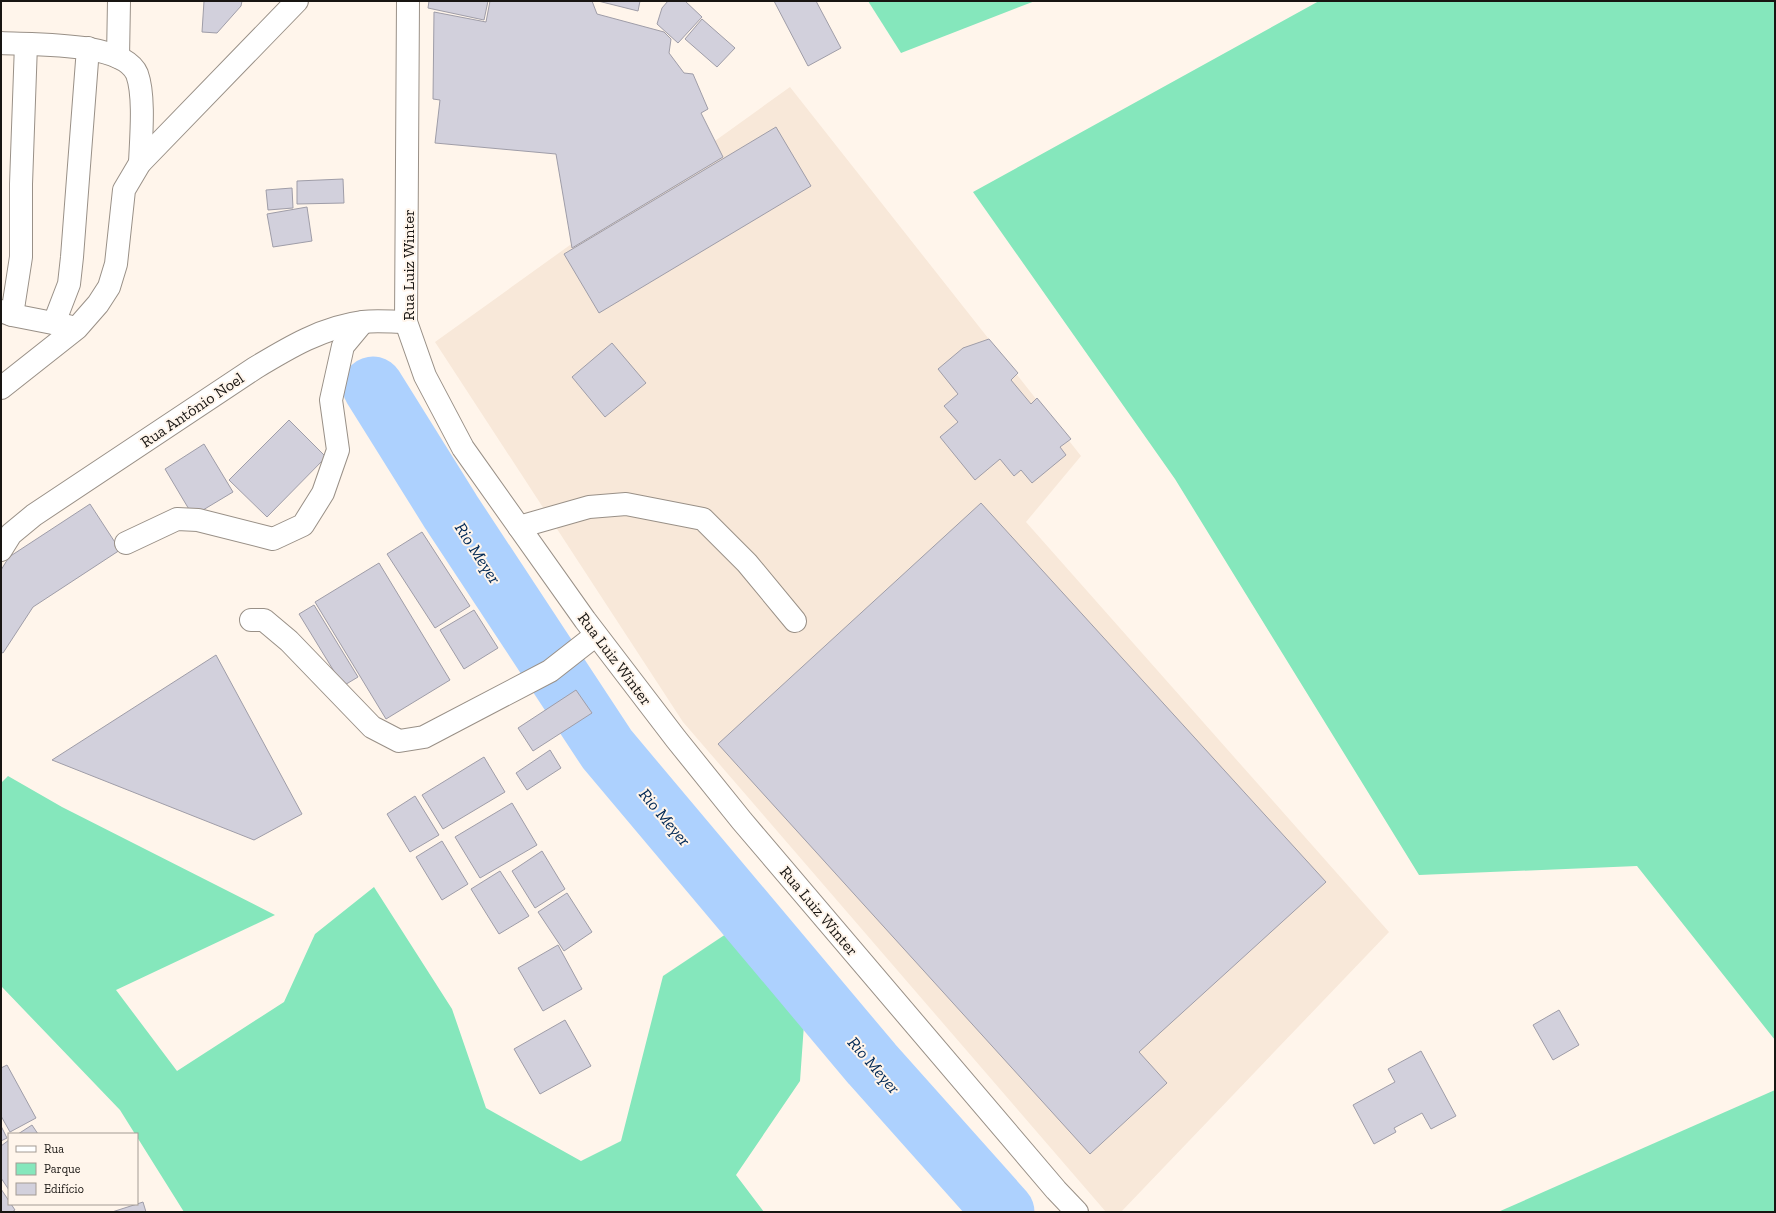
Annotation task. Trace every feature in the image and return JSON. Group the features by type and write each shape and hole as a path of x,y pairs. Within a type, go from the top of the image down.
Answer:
{"street":[{"path":"118,57 119,1"},
{"path":"1,388 77,328 98,304 109,287 116,264 124,190 140,162 297,1"},
{"name":"Rua Luiz Winter","path":"408,1 406,322 425,376 463,448 595,635 742,821 1051,1184 1077,1212"},
{"path":"1,43 88,48 118,57 131,65 136,73 141,97 140,162"},
{"path":"26,44 21,184 21,257 7,313 77,328"},
{"path":"54,323 69,284 75,232 88,48"},
{"path":"126,543 177,520 198,520 274,539 303,525 323,493 338,450 331,400 343,346 363,322"},
{"name":"Rua Antônio Noel","path":"1,550 12,534 34,515 255,368 290,347 322,332 363,322 406,322"},
{"path":"519,527 589,507 626,504 703,519 747,564 795,621"},
{"path":"251,620 264,620 289,641 372,727 399,741 424,736 550,670 595,635"}],"shaded area":[{"path":"790,87 1081,456 1026,522 1389,932 1121,1212 1106,1212 683,722 435,342"}],"green space":[{"path":"868,1 1035,1 901,53"},
{"path":"1319,1 1775,1 1775,1040 1637,866 1419,875 1175,479 973,192"},
{"path":"8,776 62,807 275,915 116,990 177,1071 284,1002 315,934 374,887 452,1009 486,1108 581,1161 621,1141 663,976 735,928 806,996 800,1081 736,1175 764,1212 184,1212 138,1139 138,1133 134,1133 120,1110 2,987 1,783"},
{"path":"1775,1090 1775,1212 1498,1212"}],"building":[{"path":"204,1 242,1 241,6 217,33 202,32"},
{"path":"429,1 488,1 484,20 428,8"},
{"path":"490,1 592,1 597,14 664,32 671,39 669,53 684,73 693,74 708,109 701,113 723,157 572,248 556,154 435,143 440,100 433,99 434,12 486,22"},
{"path":"598,1 640,1 638,11"},
{"path":"668,1 685,1 702,17 678,43 657,24 662,8"},
{"path":"774,1 816,1 841,48 808,66"},
{"path":"702,19 735,48 717,67 685,39"},
{"path":"776,127 811,186 599,313 564,254"},
{"path":"343,179 344,203 297,204 297,181"},
{"path":"292,188 293,208 268,210 266,190"},
{"path":"307,207 312,241 273,247 267,214"},
{"path":"989,339 1018,373 1011,380 1031,404 1037,398 1071,439 1060,447 1066,455 1032,483 1021,470 1014,476 1000,459 975,480 940,437 958,422 944,406 958,394 938,369 963,348"},
{"path":"612,343 646,383 605,417 572,377"},
{"path":"289,420 326,457 267,517 229,480"},
{"path":"204,444 233,492 193,516 165,469"},
{"path":"981,503 1326,882 1139,1052 1167,1083 1090,1154 718,744"},
{"path":"90,504 120,550 33,607 3,653 1,652 1,570 9,557"},
{"path":"422,532 470,606 435,628 387,554"},
{"path":"379,563 450,680 386,719 315,602"},
{"path":"314,605 358,677 343,686 299,614"},
{"path":"474,610 498,648 464,669 440,630"},
{"path":"216,655 302,814 254,840 52,760"},
{"path":"576,690 592,713 533,751 518,728"},
{"path":"550,750 561,768 527,790 516,773"},
{"path":"484,757 505,792 443,829 422,795"},
{"path":"415,796 439,835 410,852 387,814"},
{"path":"512,803 537,845 480,878 455,837"},
{"path":"442,841 468,884 442,900 416,857"},
{"path":"542,851 565,889 535,908 512,871"},
{"path":"500,871 529,916 499,934 471,889"},
{"path":"567,893 592,932 564,951 538,912"},
{"path":"558,945 582,989 543,1011 518,968"},
{"path":"1559,1010 1579,1045 1553,1060 1533,1025"},
{"path":"565,1020 591,1066 540,1094 514,1049"},
{"path":"1421,1051 1456,1116 1431,1129 1422,1113 1394,1128 1396,1132 1374,1144 1353,1105 1395,1082 1388,1069"},
{"path":"7,1065 36,1118 10,1132 1,1116 1,1068"},
{"path":"32,1125 37,1133 20,1133"},
{"path":"1,1126 7,1138 1,1141"},
{"path":"8,1141 8,1188 1,1178 1,1146"},
{"path":"1,1189 8,1200 8,1205 12,1205 15,1210 12,1212 1,1212"},
{"path":"143,1202 146,1212 112,1212 138,1205"}],"waterway":[{"name":"Rio Meyer","path":"373,387 451,512 607,749 872,1064 1004,1212"}]}
